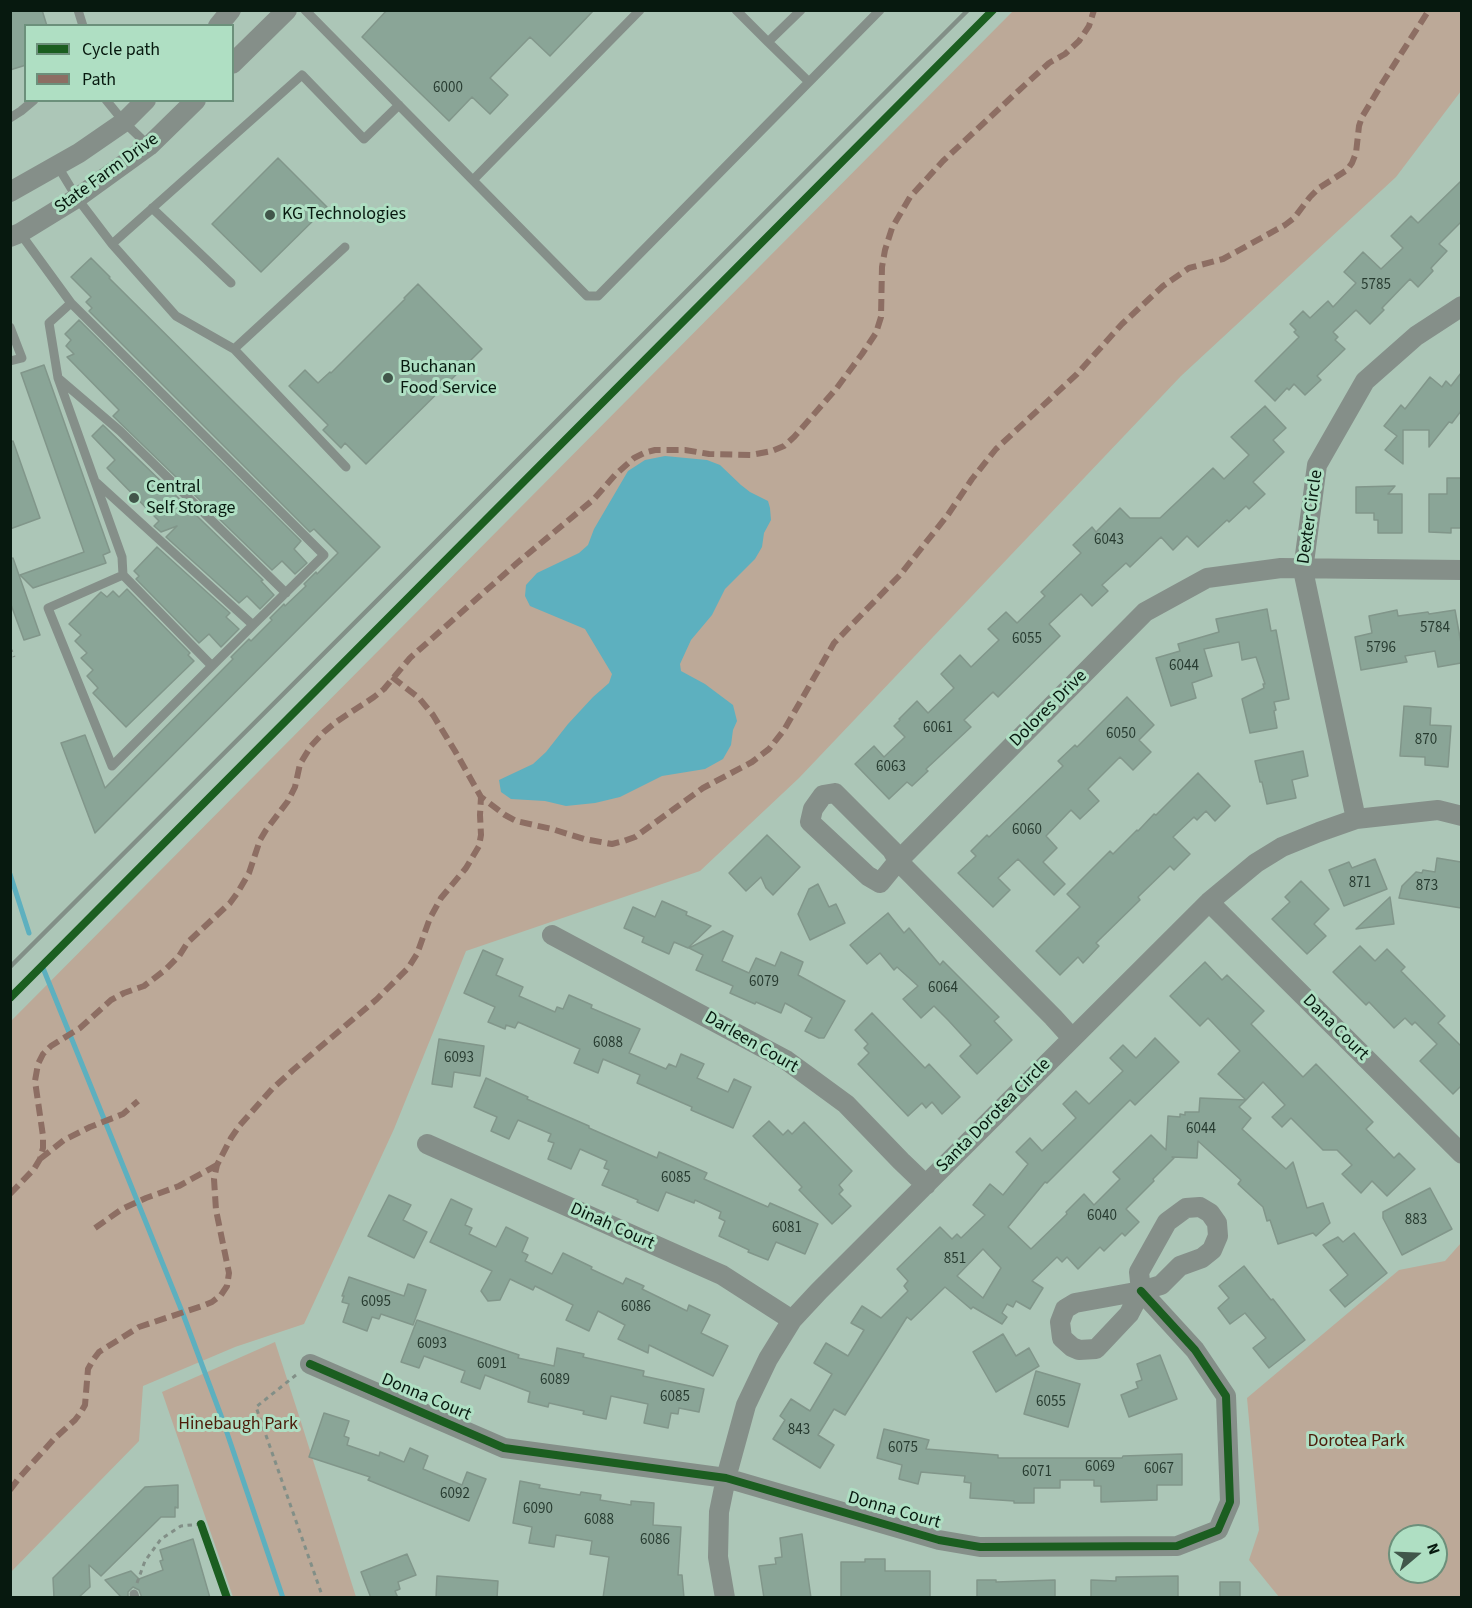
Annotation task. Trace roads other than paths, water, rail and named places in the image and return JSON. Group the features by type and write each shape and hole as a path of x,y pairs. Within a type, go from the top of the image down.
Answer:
{"street":[{"path":"220,24 231,10"},
{"path":"234,62 287,10"},
{"name":"State Farm Drive","path":"10,192 79,153 124,122 144,102"},
{"name":"State Farm Drive","path":"15,235 77,198 149,146 194,102"},
{"name":"Dexter Circle","path":"1356,819 1303,570 1317,465 1365,381 1416,336 1461,306"},
{"name":"Dolores Drive","path":"898,861 892,850 835,793 823,795 813,809 810,822 868,876 880,883 898,861 1145,612 1207,578 1281,568 1461,570"},
{"name":"Santa Dorotea Circle","path":"725,1598 718,1557 719,1512 746,1405 768,1359 792,1320 819,1291 1209,902 1257,863 1282,847 1356,819 1438,810 1461,816"},
{"path":"898,861 1072,1038"},
{"name":"Dana Court","path":"1209,902 1461,1154"},
{"name":"Darleen Court","path":"552,935 786,1060 846,1104 926,1185"},
{"name":"Dinah Court","path":"427,1144 722,1275 792,1320"},
{"path":"1200,1207 1210,1213 1217,1223 1218,1236 1212,1250 1202,1258 1180,1266 1161,1284 1141,1292 1139,1272 1167,1222 1186,1208 1200,1207"},
{"name":"Donna Court","path":"310,1364 504,1448 726,1478 939,1540 980,1547 1177,1546 1218,1530 1230,1502 1226,1396 1195,1350 1141,1292"}],"lane":[{"path":"305,10 587,296 598,296 880,10"},
{"path":"473,180 640,10"},
{"path":"736,10 809,82"},
{"path":"768,42 801,10"},
{"path":"112,244 302,75 364,139 399,105"},
{"path":"10,118 32,102"},
{"path":"108,102 149,146"},
{"path":"57,165 77,198 112,244 176,316 234,349 346,467"},
{"path":"152,208 231,283"},
{"path":"15,235 71,303 324,555 112,766 48,608 123,575"},
{"path":"234,349 345,247"},
{"path":"71,303 49,323 58,378 122,557 123,575 212,666"},
{"path":"10,327 22,358 10,361"},
{"path":"58,378 120,431 286,592"},
{"path":"95,482 253,625"}],"water":[{"path":"665,456 707,460 720,465 750,492 768,501 770,508 771,520 764,533 762,547 755,559 725,589 712,615 691,640 680,664 681,671 705,684 733,705 737,721 731,745 723,759 705,769 662,776 620,797 595,803 566,806 545,801 511,799 501,792 499,780 533,764 546,752 568,724 609,683 612,674 585,629 530,606 525,596 526,585 537,573 579,553 588,545 594,529 628,471 645,460"}],"waterway":[{"path":"10,874 29,933"},
{"path":"43,968 183,1314 223,1421 283,1598"}],"railway":[{"path":"10,967 968,10"}],"place":[{"name":"KG Technologies","path":"270,215"},
{"name":"Buchanan Food Service","path":"388,378"},
{"name":"Central Self Storage","path":"134,498"}],"park label":[{"name":"Hinebaugh Park","path":"238,1425"},
{"name":"Dorotea Park","path":"1356,1442"}]}
